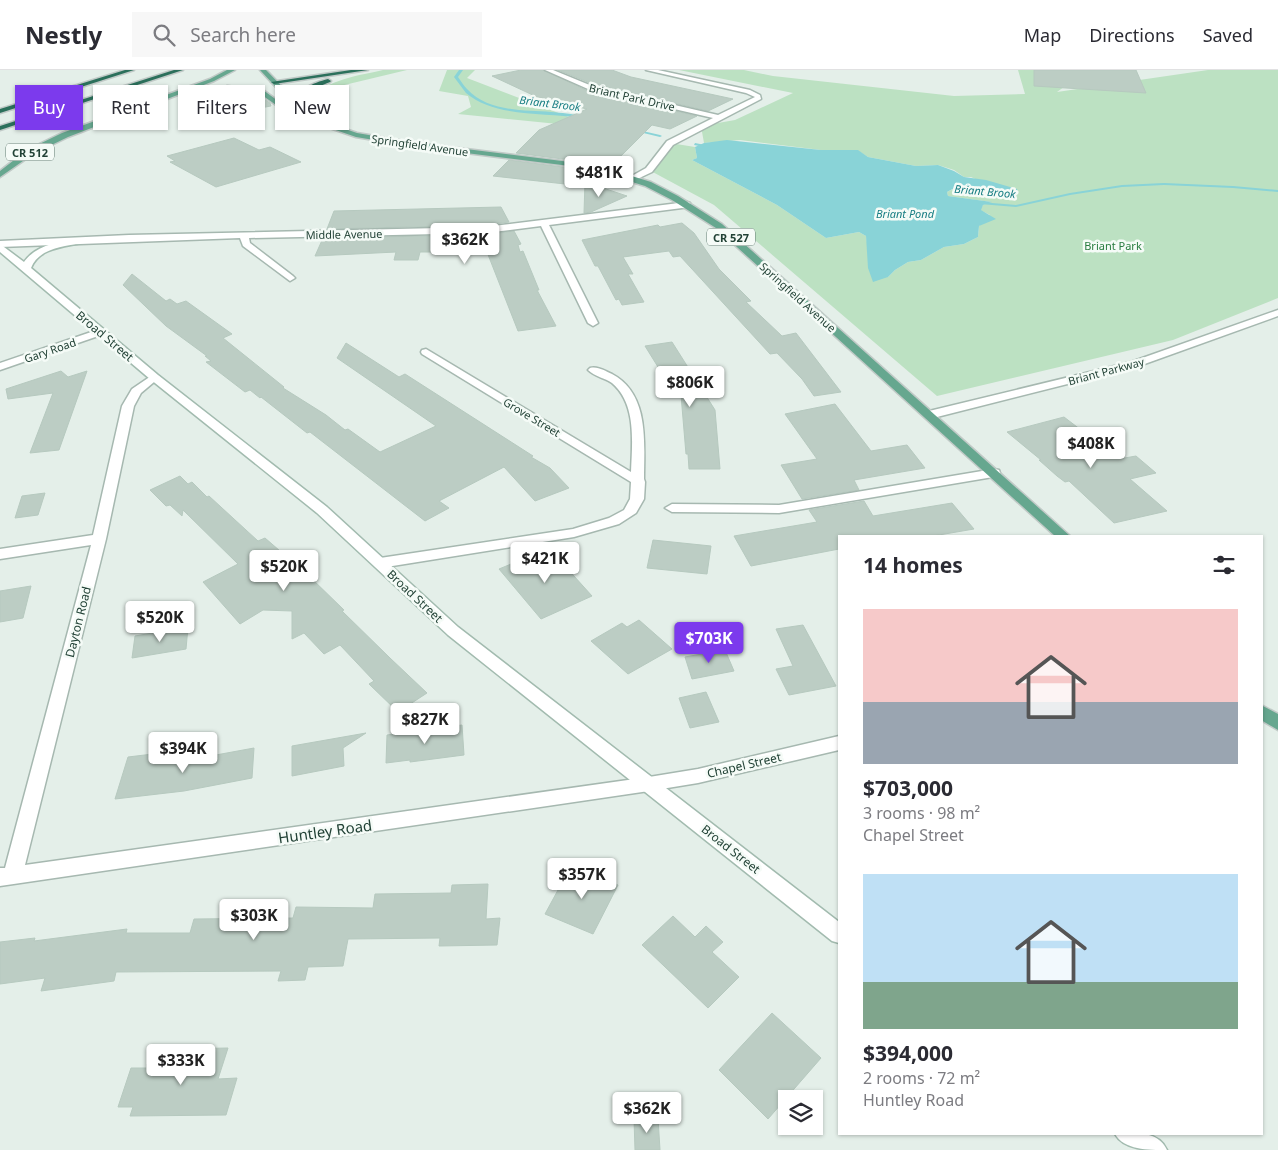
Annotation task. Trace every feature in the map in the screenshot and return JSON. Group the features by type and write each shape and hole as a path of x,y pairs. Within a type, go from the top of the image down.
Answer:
{"highway":[{"path":"0,111 131,70"},
{"path":"0,128 180,70"},
{"path":"298,72 342,70"},
{"path":"274,82 365,70"},
{"path":"321,85 370,70"}],"main road":[{"path":"168,97 212,80 232,70"},
{"path":"263,70 277,85"},
{"name":"Springfield Avenue","path":"274,82 226,89 261,91 275,102"},
{"name":"CR 512","path":"0,175 30,152 65,135 93,125"},
{"name":"Springfield Avenue","path":"338,130 410,144 578,165 633,179 658,189 687,205 719,226 1063,535"},
{"path":"1263,712 1278,723"}],"street":[{"name":"Briant Park Drive","path":"548,70 590,88 719,117"},
{"path":"633,179 649,170 670,143 758,99 758,96 748,91 649,70"},
{"name":"Middle Avenue","path":"0,246 78,241 469,230 544,224 687,205"},
{"path":"544,224 593,323"},
{"path":"244,236 244,240 251,248 290,278"},
{"path":"26,269 30,261 39,253 55,246 78,241"},
{"name":"Broad Street","path":"0,246 154,377 322,510 453,631 838,933"},
{"name":"Briant Parkway","path":"929,415 1136,364 1278,313"},
{"name":"Gary Road","path":"0,367 100,332"},
{"name":"Grove Street","path":"426,352 639,482"},
{"path":"380,563 595,528 614,522 629,513 637,499 639,482 638,426 630,398 616,381 594,370"},
{"name":"Dayton Road","path":"7,876 99,539 128,406 136,391 154,377"},
{"path":"672,508 779,509 994,473"},
{"path":"0,554 99,539"},
{"name":"Chapel Street","path":"650,784 698,776 838,743"},
{"name":"Huntley Road","path":"7,876 650,784"},
{"path":"1129,1135 1155,1150"}],"green space":[{"path":"383,70 407,70 344,85 330,85 354,76"},
{"path":"447,70 475,70 467,78 598,128 458,114 471,107 468,96 439,91"},
{"name":"Briant Park","path":"679,70 744,70 773,76 954,96 1025,94 1018,70 1087,70 1057,92 1208,70 1278,70 1278,298 1173,340 937,396 714,205 649,170 670,143 695,147 697,158 692,160 777,205 826,238 859,232 866,236 868,249 888,277 908,262 921,260 944,247 964,244 978,237 979,226 990,215 980,210 983,205 991,202 948,196 947,192 961,187 969,187 1007,194 971,177 964,177 954,170 938,165 916,166 868,157 857,150 821,150 740,140 704,143 701,126 735,120 793,93"}],"water":[{"name":"Briant Pond","path":"727,140 821,150 858,150 868,157 916,166 938,165 964,177 986,180 1017,189 1018,193 972,187 955,188 947,192 948,196 992,202 983,205 981,210 996,219 979,226 978,237 964,244 944,247 921,260 908,262 888,277 873,282 868,268 866,236 859,232 826,238 777,205 692,160 697,158 695,147 704,143"}],"building":[{"path":"521,70 543,70 588,91 697,116 670,129 652,125 622,155 603,167 578,161 516,153 539,130 587,109 537,97 492,76"},
{"path":"558,70 612,70 631,77 733,99 708,111 593,84"},
{"path":"1034,70 1136,70 1146,93 1034,86"},
{"path":"265,100 270,103 271,106 265,107"},
{"path":"234,138 259,150 270,147 301,162 216,187 170,162 175,161 167,156"},
{"path":"509,160 578,169 593,173 574,185 493,176"},
{"path":"585,182 627,196 591,212 584,213"},
{"path":"501,207 509,222 485,225 327,229 334,211"},
{"path":"682,223 694,233 719,269 751,301 746,302 782,336 796,333 841,392 814,396 802,379 777,353 770,354 680,256 673,257 669,251 623,257 633,274 628,274 644,302 622,305 619,299 616,300 598,266 595,266 582,240 658,225 660,227"},
{"path":"514,231 521,244 518,245 520,252 523,251 539,290 537,290 556,326 518,331 487,252 420,252 418,260 394,260 396,252 315,256 323,238 485,235"},
{"path":"132,274 166,301 170,299 177,304 186,301 232,334 223,338 283,388 326,415 345,430 348,429 380,452 436,426 337,358 346,343 399,377 405,374 533,456 531,457 550,468 569,488 535,501 504,467 439,501 449,508 425,521 310,432 307,433 250,390 245,392 206,362 211,361 166,326 123,285"},
{"path":"672,342 715,410 720,469 689,469 681,395 676,396 645,346"},
{"path":"61,371 68,377 87,371 59,450 30,453 53,393 8,399 6,389"},
{"path":"835,404 871,451 907,445 925,468 854,480 859,490 802,499 781,465 817,459 785,414"},
{"path":"1064,417 1119,459 1136,456 1156,473 1130,479 1167,511 1114,523 1069,481 1065,482 1057,476 1007,432"},
{"path":"180,476 188,484 192,482 207,497 209,496 258,541 265,538 309,576 344,610 342,611 427,693 398,712 369,684 374,681 340,645 324,654 304,633 292,639 292,611 263,610 240,624 203,582 238,564 183,510 182,516 170,505 166,506 150,490"},
{"path":"45,493 38,515 15,518 22,496"},
{"path":"864,501 873,516 952,503 974,529 939,535 838,535 838,549 751,566 734,536 817,522 809,510"},
{"path":"653,540 711,546 707,574 647,568"},
{"path":"548,554 550,557 556,556 592,596 541,619 499,569 533,555 536,559"},
{"path":"31,586 23,618 0,622 0,591"},
{"path":"639,620 672,649 628,674 591,641 622,623 627,627"},
{"path":"803,625 836,686 789,695 776,669 793,666 776,629"},
{"path":"188,627 186,649 132,658 135,636"},
{"path":"725,650 734,671 692,679 685,657"},
{"path":"706,692 719,722 690,728 679,698"},
{"path":"462,725 464,755 386,763 387,735"},
{"path":"366,733 343,748 344,766 292,776 292,746"},
{"path":"254,748 252,778 184,791 115,799 128,757 153,754 151,763 205,757"},
{"path":"571,866 618,885 593,934 545,914"},
{"path":"488,884 486,919 500,918 497,945 439,946 440,938 348,939 343,966 308,967 305,980 278,981 281,971 116,972 114,981 41,991 45,978 0,984 0,942 35,938 34,941 127,929 126,933 190,933 194,919 293,918 296,907 373,908 375,894 451,893 452,885"},
{"path":"673,916 695,937 706,926 723,942 712,952 739,977 708,1008 642,945"},
{"path":"772,1013 821,1058 793,1090 778,1090 778,1107 768,1119 719,1070"},
{"path":"228,1048 218,1079 237,1078 226,1115 130,1116 133,1107 118,1107 131,1068 147,1068 147,1064 169,1064 174,1049"},
{"path":"658,1118 660,1150 635,1150 634,1119"}],"waterway":[{"name":"Briant Brook","path":"461,70 456,77 467,91 480,101 495,107 580,117"},
{"name":"Briant Brook","path":"635,130 660,136"},
{"name":"Briant Brook","path":"695,144 709,147"},
{"name":"Briant Brook","path":"980,203 1016,206 1070,194 1122,186 1164,184 1278,191"}]}
